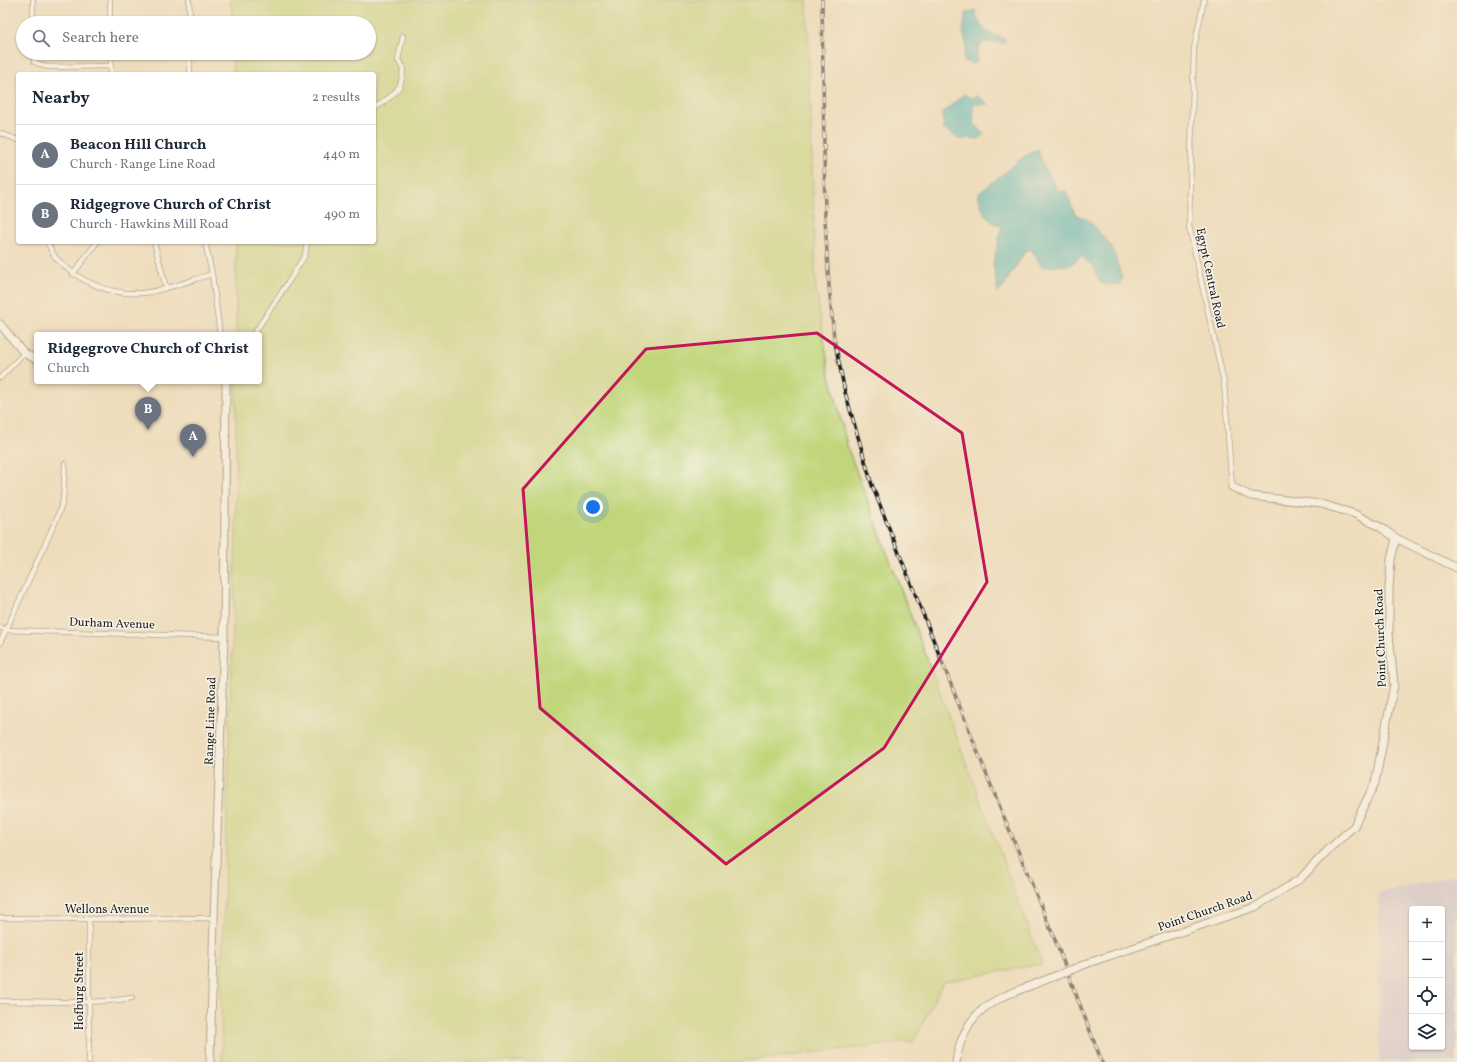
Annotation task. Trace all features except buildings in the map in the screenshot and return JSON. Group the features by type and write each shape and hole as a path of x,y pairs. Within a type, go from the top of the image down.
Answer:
{"street":[{"path":"33,0 33,16"},
{"path":"110,0 110,16"},
{"path":"190,0 190,16"},
{"name":"Egypt Central Road","path":"1204,0 1194,48 1188,226 1224,383 1232,488"},
{"path":"376,107 392,96 401,84 403,68 398,60 403,36"},
{"path":"34,60 34,62 48,67 111,66"},
{"path":"111,60 111,72"},
{"path":"190,60 190,72"},
{"path":"0,133 16,139"},
{"path":"48,244 55,257 73,274 96,286 115,292 150,292 212,274"},
{"path":"73,274 96,244"},
{"path":"155,244 166,287"},
{"path":"205,244 212,274 220,332"},
{"path":"255,332 291,278 304,255 307,244"},
{"path":"0,324 24,352 34,358"},
{"path":"0,378 24,352"},
{"name":"Range Line Road","path":"210,1062 224,637 226,384"},
{"path":"0,643 57,518 63,501 65,464"},
{"path":"1232,488 1251,496 1321,504 1355,514 1380,527 1396,538 1457,568"},
{"name":"Point Church Road","path":"956,1062 958,1048 964,1034 972,1021 984,1007 1001,997 1091,962 1255,907 1300,879 1354,826 1375,783 1394,685 1389,634 1389,589 1391,560 1396,538"},
{"name":"Durham Avenue","path":"0,627 6,630 224,637"},
{"name":"Wellons Avenue","path":"0,918 89,920 214,918"},
{"name":"Hofburg Street","path":"89,920 89,1062"},
{"path":"0,1001 89,1002 132,998"}],"highlighted area":[{"path":"817,333 962,433 987,582 884,748 726,864 540,708 523,489 646,349"}],"shaded area":[{"path":"1457,875 1457,1062 1379,1062 1379,893"}],"green space":[{"path":"231,0 807,0 816,288 829,371 848,449 1042,964 943,982 914,1041 735,1062 222,1062 221,994 236,534 236,384 262,384 262,332 236,332 236,244 376,244 376,72 233,72 232,60 376,60 376,16 232,16"}],"water":[{"path":"975,10 984,29 1005,38 1005,43 983,42 976,52 978,59 975,64 963,61 966,44 963,31 966,13"},
{"path":"964,94 970,98 978,96 988,104 973,105 974,123 984,134 978,139 968,138 961,140 943,129 943,112"},
{"path":"1038,149 1042,162 1058,191 1066,191 1075,214 1090,221 1112,247 1122,278 1120,284 1106,285 1100,283 1093,265 1086,261 1082,256 1070,265 1042,267 1032,250 1026,250 998,293 993,264 1002,226 996,224 985,214 978,194 1027,154"}],"railway":[{"path":"822,0 825,219 834,338 845,392 872,485 990,783 1055,940 1102,1062"}],"place":[{"name":"Ridgegrove Church of Christ","path":"148,430"},
{"name":"Beacon Hill Church","path":"193,457"}]}
